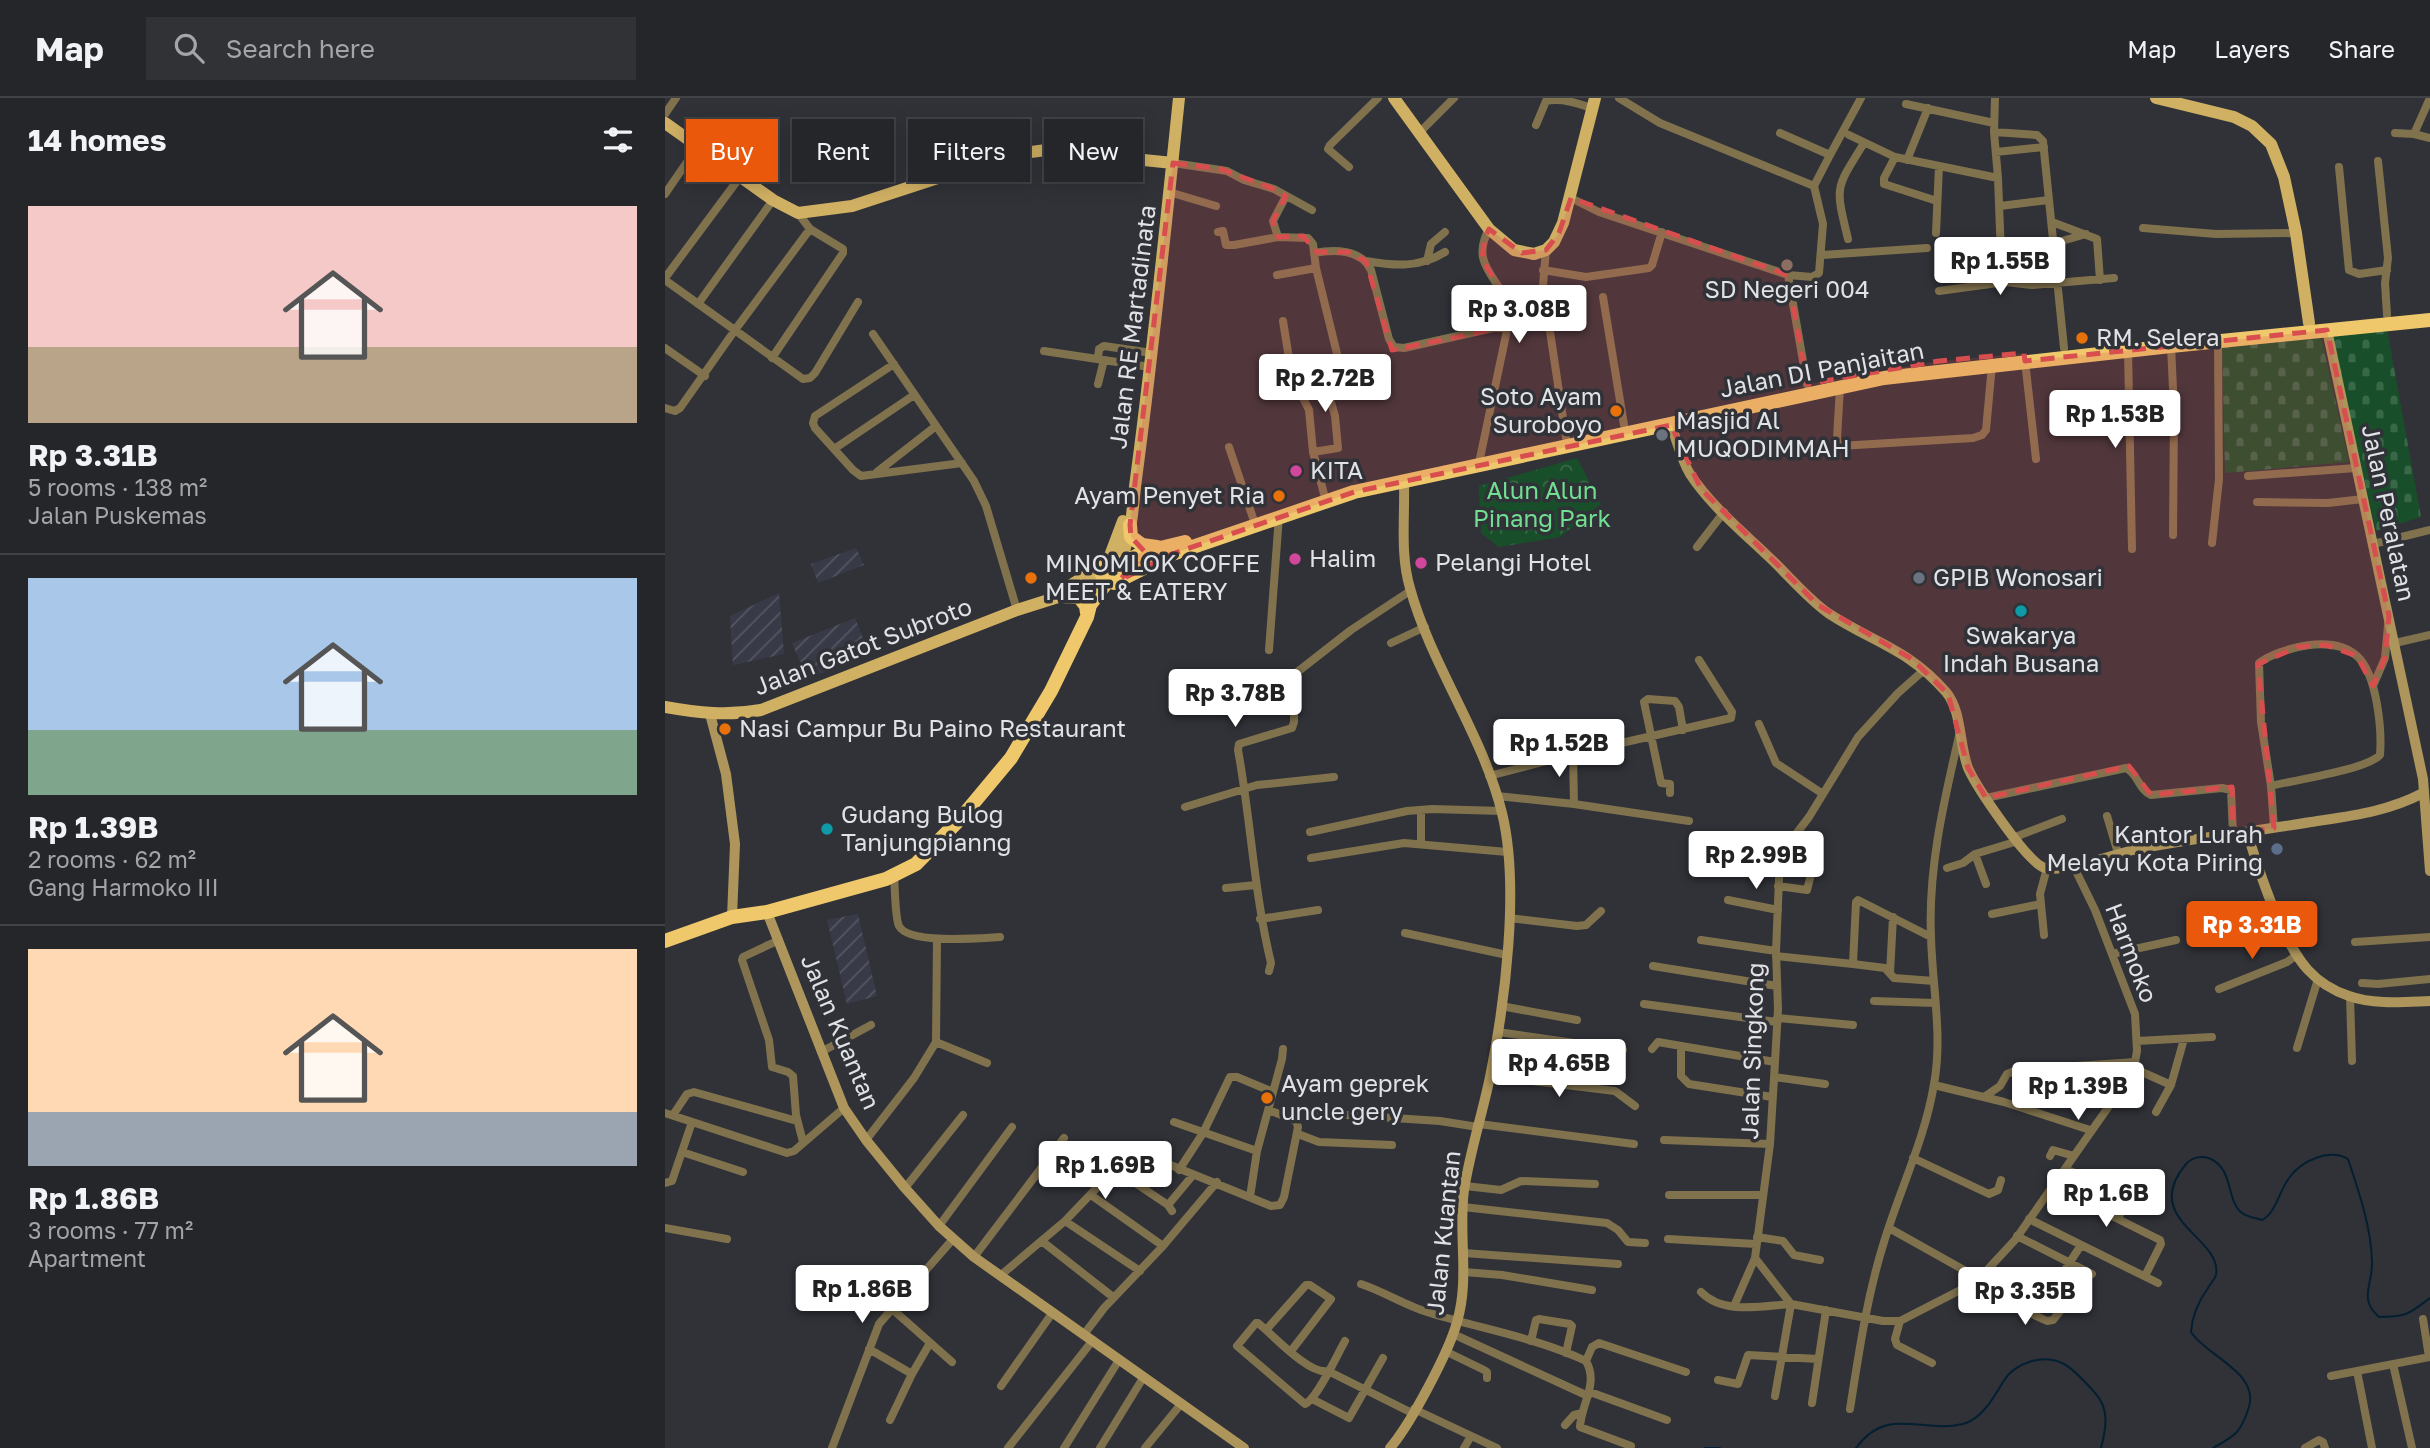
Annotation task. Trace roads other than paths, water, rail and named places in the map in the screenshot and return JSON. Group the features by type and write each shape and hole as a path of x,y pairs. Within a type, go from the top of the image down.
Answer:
{"highway":[{"name":"Jalan DI Panjaitan","path":"1112,572 1145,552 1169,550 1354,492 1884,378 1992,365 2064,348 2430,311"},
{"name":"Jalan DI Panjaitan","path":"1169,550 1324,494 1807,384 1927,362 2128,350 2430,320"},
{"path":"1130,525 1131,537 1136,543 1169,550"},
{"path":"1088,611 1169,550"},
{"path":"1105,597 1112,572"},
{"path":"665,940 732,917 767,912 894,876 916,864 1011,758 1051,691 1088,611 1112,572"},
{"path":"1077,591 1086,595 1088,611"},
{"path":"1062,596 1079,597 1088,611"}],"main road":[{"name":"Jalan RE Martadinata","path":"1112,572 1125,547 1130,525 1152,353 1179,98"},
{"path":"1394,98 1489,229 1505,244 1522,253 1534,254 1546,250 1559,233 1571,198 1594,103"},
{"path":"2156,98 2234,117 2266,137 2277,156 2284,177 2309,323"},
{"path":"665,123 686,138"},
{"path":"747,182 798,213 852,206 1008,155 1030,151 1046,150 1173,163"},
{"name":"Jalan RE Martadinata","path":"1112,572 1136,477"},
{"path":"1031,605 1077,591 1112,572"},
{"path":"1031,605 1112,572"},
{"name":"Jalan Gatot Subroto","path":"665,707 710,714 740,714 761,710 1031,605"}],"street":[{"path":"665,114 676,98"},
{"path":"1349,167 1328,149 1378,98"},
{"path":"1419,133 1454,98"},
{"path":"1619,98 1660,123 1814,186"},
{"path":"1571,198 1599,212 1788,275 1816,276 1821,269 1822,215 1814,186 1861,98"},
{"path":"1995,98 1994,127 2002,257 2056,253"},
{"path":"1536,125 1546,101 1564,99 1594,103"},
{"path":"2414,134 2430,100"},
{"path":"1906,104 1994,127 2037,135 2042,139 2064,348"},
{"path":"1907,160 1928,108"},
{"path":"1780,133 1830,155"},
{"path":"2395,133 2430,138"},
{"path":"1849,135 1895,157 1998,178"},
{"path":"1848,239 1838,191 1841,179 1864,143"},
{"path":"1996,152 2044,147"},
{"path":"1895,157 1883,184 1937,201"},
{"path":"2378,161 2388,258 2385,283 2386,316"},
{"path":"665,194 686,163"},
{"path":"1173,163 1227,171 1244,180 1274,189 1312,210"},
{"path":"1936,233 1939,166"},
{"path":"2339,167 2349,270 2359,274 2387,270"},
{"path":"736,182 665,279 803,379 810,378 815,373 858,302"},
{"path":"1169,192 1216,206"},
{"path":"1278,237 1273,221 1286,196"},
{"path":"698,304 773,200"},
{"path":"2000,206 2049,200"},
{"path":"772,358 843,253 843,249 810,229 798,213"},
{"path":"2052,222 2098,240 2100,280"},
{"path":"2143,228 2216,234 2295,233"},
{"path":"665,408 675,411 680,408 810,229"},
{"path":"1480,458 1510,311 1506,299 1482,259 1482,244 1489,229"},
{"path":"1218,232 1223,231 1226,245 1278,237 1308,238 1313,244 1316,268 1341,370 1325,382 1297,386"},
{"path":"1427,261 1431,244 1445,232"},
{"path":"1543,270 1596,276 1649,268 1662,232"},
{"path":"2055,243 2086,234"},
{"path":"1822,255 1927,248"},
{"path":"1546,250 1543,270 1566,438"},
{"path":"1314,253 1348,252 1366,261 1398,266 1427,261 1445,251"},
{"path":"1366,261 1371,270 1389,340 1394,347 1404,348 1493,328 1508,328"},
{"path":"1277,275 1316,268"},
{"path":"1788,275 1807,384"},
{"path":"1939,291 2005,282 2032,285 2114,278"},
{"path":"1602,297 1624,425"},
{"path":"1283,321 1292,381 1309,410 1313,452 1324,494"},
{"name":"Jalan Peralatan","path":"2327,330 2426,792 2430,871"},
{"path":"873,334 962,463 985,506 1017,610"},
{"path":"2212,543 2219,479 2218,341"},
{"path":"1098,384 1101,360 1099,349 1104,346 1152,353"},
{"path":"2171,346 2173,535"},
{"path":"665,348 705,376"},
{"path":"2128,350 2131,550"},
{"path":"1044,351 1150,367"},
{"path":"2025,357 2036,459"},
{"path":"894,364 815,416 815,428 857,474 865,476 962,463"},
{"path":"1840,387 1837,439 1839,446 1973,438 1982,435 1986,430 1992,365"},
{"path":"1313,452 1335,450 1338,445 1335,415 1325,382"},
{"path":"834,449 914,395"},
{"path":"1671,425 1688,471 1701,489 1724,512 1825,611 1895,648 1924,670 1950,699 1968,768 1986,798 2017,839 2036,862 2047,868 2073,865 2177,841 2370,813 2397,806 2426,792"},
{"path":"874,474 936,426"},
{"path":"1229,447 1253,518"},
{"path":"2248,476 2357,468"},
{"name":"Jalan Kuantan","path":"1390,1448 1413,1411 1458,1321 1464,1272 1465,1186 1498,1032 1509,918 1507,852 1502,811 1479,748 1410,591 1405,566 1404,483"},
{"path":"2257,502 2328,503 2363,499"},
{"path":"1697,547 1724,512"},
{"path":"1269,650 1279,516"},
{"path":"2373,544 2430,530"},
{"path":"1269,971 1271,963 1260,919 1239,744 1294,726 1296,673 1352,630 1410,591"},
{"path":"2373,686 2385,658 2389,616"},
{"path":"1391,643 1425,627"},
{"path":"2395,643 2430,635"},
{"path":"2271,786 2353,768 2378,758 2381,751 2373,686 2365,666 2357,656 2346,649 2326,645 2298,647 2273,654 2259,663 2262,722 2274,828"},
{"path":"1489,776 1733,717 1717,686 1699,660"},
{"name":"Jalan Singkong","path":"1734,1306 1755,1258 1769,1144 1777,1020 1776,954 1780,855 1809,817 1858,737 1898,693 1924,670"},
{"path":"1670,793 1670,784 1661,783 1644,705 1648,699 1675,701 1683,730"},
{"path":"710,714 726,774 735,844 732,917"},
{"path":"1759,724 1776,763 1823,794"},
{"path":"1850,1409 1864,1316 1934,1085 1935,1003 1931,937 1939,823 1959,736"},
{"path":"1573,754 1574,804"},
{"path":"1986,798 2126,768 2133,772 2144,791 2151,795 2223,788 2231,790 2234,834"},
{"path":"1185,807 1263,784 1333,777"},
{"path":"1497,796 1689,821"},
{"path":"1310,832 1422,810 1502,811"},
{"path":"1421,844 1422,810"},
{"path":"2107,816 2118,853"},
{"path":"1947,868 2062,819"},
{"path":"2247,832 2276,912 2297,955 2318,979 2350,996 2379,1001 2430,1001"},
{"path":"1311,858 1389,845 1421,844 1507,852"},
{"path":"1975,854 1986,884"},
{"name":"Harmoko","path":"1864,1316 1883,1321 1900,1321 1980,1279 2017,1236 2129,1077 2134,1065 2137,1041 2136,1014 2095,910 2073,865"},
{"path":"1778,886 1807,890 1813,867"},
{"path":"2044,935 2040,894 2047,868"},
{"path":"894,876 900,927 913,934 937,940 1000,937"},
{"path":"1226,888 1256,885"},
{"path":"1728,900 1777,910"},
{"path":"1853,964 1856,902 1862,900 1931,937"},
{"path":"1992,915 2041,904"},
{"path":"1260,919 1318,910"},
{"path":"1509,918 1577,926 1585,925 1601,911"},
{"name":"Jalan Kuantan","path":"767,912 844,1108 905,1188 939,1226 974,1257 1244,1448"},
{"path":"2213,932 2276,912"},
{"path":"1890,974 1893,916"},
{"path":"1405,933 1507,956"},
{"path":"2355,942 2430,937"},
{"path":"779,940 743,957 742,960 769,1040 772,1067 789,1072 793,1076 797,1121 803,1142"},
{"path":"866,1140 914,1078 936,1042 937,940"},
{"path":"1701,940 1776,954 1885,968 1896,978 1934,981"},
{"path":"2112,954 2176,940"},
{"path":"2219,989 2287,962 2297,955"},
{"path":"1653,966 1777,986"},
{"path":"2297,1048 2318,979"},
{"path":"2362,983 2430,979"},
{"path":"2350,996 2352,1061"},
{"path":"1874,1001 1935,1003"},
{"path":"1644,1004 1777,1020 1853,1025"},
{"path":"1501,1006 1577,1020"},
{"path":"821,1052 871,1025"},
{"path":"1498,1032 1623,1050"},
{"path":"2137,1041 2212,1037"},
{"path":"2156,1112 2171,1085 2184,1039"},
{"path":"936,1042 987,1063"},
{"path":"1653,1049 1658,1042 1775,1062"},
{"path":"1681,1046 1681,1076 1689,1084 1772,1097"},
{"path":"1250,1196 1257,1151 1283,1049"},
{"path":"1984,1097 2000,1086 2011,1072 2075,1066 2134,1065 2171,1085"},
{"path":"2075,1066 2129,1077"},
{"path":"1490,1076 1615,1091 1635,1106"},
{"path":"1179,1170 1203,1133 1230,1077 1237,1077 1273,1092"},
{"path":"1774,1077 1825,1084"},
{"path":"1934,1085 1984,1097 2090,1130"},
{"path":"797,1121 694,1092 687,1094 669,1114 781,1152 792,1152 844,1108"},
{"path":"1002,1275 1043,1242 1128,1155 1135,1152 1217,1182 1274,1207 1282,1202 1298,1124 1269,1110"},
{"path":"1316,1113 1440,1121 1634,1144"},
{"path":"905,1188 963,1115"},
{"path":"665,1184 672,1181 692,1122"},
{"path":"1174,1122 1257,1151"},
{"path":"939,1226 1012,1128"},
{"path":"1298,1134 1316,1141 1392,1145"},
{"path":"974,1257 1064,1138"},
{"path":"1664,1140 1769,1144"},
{"path":"2050,1156 2053,1150 2074,1156"},
{"path":"682,1153 743,1172"},
{"path":"1913,1158 1989,1194 1998,1190 2001,1180"},
{"path":"2065,1169 2126,1195 2126,1203 2117,1218"},
{"path":"1116,1170 1170,1208 1193,1175"},
{"path":"1465,1186 1503,1190 1514,1182 1521,1181 1595,1184"},
{"path":"1008,1448 1089,1337 1114,1297 1163,1246 1217,1182"},
{"path":"2052,1186 2160,1240 2161,1244 2145,1276"},
{"path":"1091,1195 1163,1246"},
{"path":"1669,1195 1763,1195"},
{"path":"1463,1207 1607,1223 1618,1230 1628,1242 1645,1243"},
{"path":"2029,1219 2158,1283"},
{"path":"1065,1221 1140,1271"},
{"path":"665,1228 727,1238"},
{"path":"1889,1228 1980,1279"},
{"path":"2017,1236 2092,1274"},
{"path":"832,1448 874,1333 891,1308 953,1239"},
{"path":"1668,1239 1783,1241 1794,1255 1820,1260"},
{"path":"1043,1242 1114,1297"},
{"path":"2045,1301 2081,1245"},
{"path":"1464,1253 1618,1264"},
{"path":"1755,1258 1791,1304 1775,1396"},
{"path":"1464,1272 1502,1275 1592,1290"},
{"path":"1361,1284 1381,1290 1426,1312 1531,1342 1585,1361 1591,1375 1581,1428 1632,1446"},
{"path":"1266,1330 1306,1285 1311,1285 1331,1299 1291,1351"},
{"path":"1970,1285 2047,1321 2053,1320 2069,1301"},
{"path":"1701,1292 1713,1302 1734,1306 1791,1304 1864,1316"},
{"path":"891,1308 952,1362"},
{"path":"1812,1403 1826,1310"},
{"path":"1001,1386 1053,1312"},
{"path":"2331,1376 2429,1357 2423,1319"},
{"path":"1531,1342 1536,1320 1570,1325 1572,1326 1566,1353"},
{"path":"1900,1321 1896,1345 1932,1363"},
{"path":"1345,1341 1328,1371 1313,1399 1305,1404 1237,1347 1256,1323 1318,1371 1328,1371 1497,1448"},
{"path":"1453,1334 1589,1394 1667,1420"},
{"path":"890,1420 930,1343"},
{"path":"1585,1361 1592,1347 1599,1343 1686,1372"},
{"path":"869,1349 912,1374"},
{"path":"1445,1351 1484,1370 1487,1372 1487,1378"},
{"path":"1718,1380 1738,1384 1748,1355 1818,1359"},
{"path":"1313,1399 1349,1418 1383,1358"},
{"path":"1064,1448 1119,1360"},
{"path":"2393,1364 2412,1448"},
{"path":"2357,1371 2372,1448"},
{"path":"1100,1448 1143,1378"},
{"path":"1145,1448 1181,1404"},
{"path":"1565,1425 1574,1415 1582,1413"},
{"path":"1464,1448 1471,1436"},
{"path":"2305,1448 2319,1440 2325,1448"}],"waterway":[{"path":"2213,1448 2239,1429 2248,1410 2250,1397 2247,1386 2231,1366 2191,1332 2196,1309 2216,1275 2215,1262 2208,1250 2177,1214 2172,1200 2174,1183 2188,1162 2194,1158 2205,1157 2218,1164 2227,1178 2237,1208 2244,1214 2262,1220 2271,1212 2289,1178 2301,1166 2324,1156 2341,1156 2348,1159 2369,1235 2372,1261 2369,1304 2379,1317 2396,1316 2412,1311 2430,1298"},
{"path":"1856,1448 1868,1435 1892,1424 1948,1426 1970,1421 1987,1407 2008,1375 2022,1365 2038,1360 2064,1364 2081,1377 2100,1399 2105,1412 2101,1448"},
{"path":"1705,1448 1720,1448"}],"place":[{"name":"SD Negeri 004","path":"1787,265"},
{"name":"RM. Selera","path":"2082,338"},
{"name":"Soto Ayam Suroboyo","path":"1616,411"},
{"name":"Masjid Al MUQODIMMAH","path":"1662,435"},
{"name":"KITA","path":"1296,471"},
{"name":"Ayam Penyet Ria","path":"1279,496"},
{"name":"Halim","path":"1295,559"},
{"name":"Pelangi Hotel","path":"1421,563"},
{"name":"MINOMLOK COFFE MEET & EATERY","path":"1031,578"},
{"name":"GPIB Wonosari","path":"1919,578"},
{"name":"Swakarya Indah Busana","path":"2021,611"},
{"name":"Nasi Campur Bu Paino Restaurant","path":"725,729"},
{"name":"Gudang Bulog Tanjungpianng","path":"827,829"},
{"name":"Kantor Lurah Melayu Kota Piring","path":"2277,849"},
{"name":"Ayam geprek uncle gery","path":"1267,1098"}],"park label":[{"name":"Alun Alun Pinang Park","path":"1542,505"}]}
